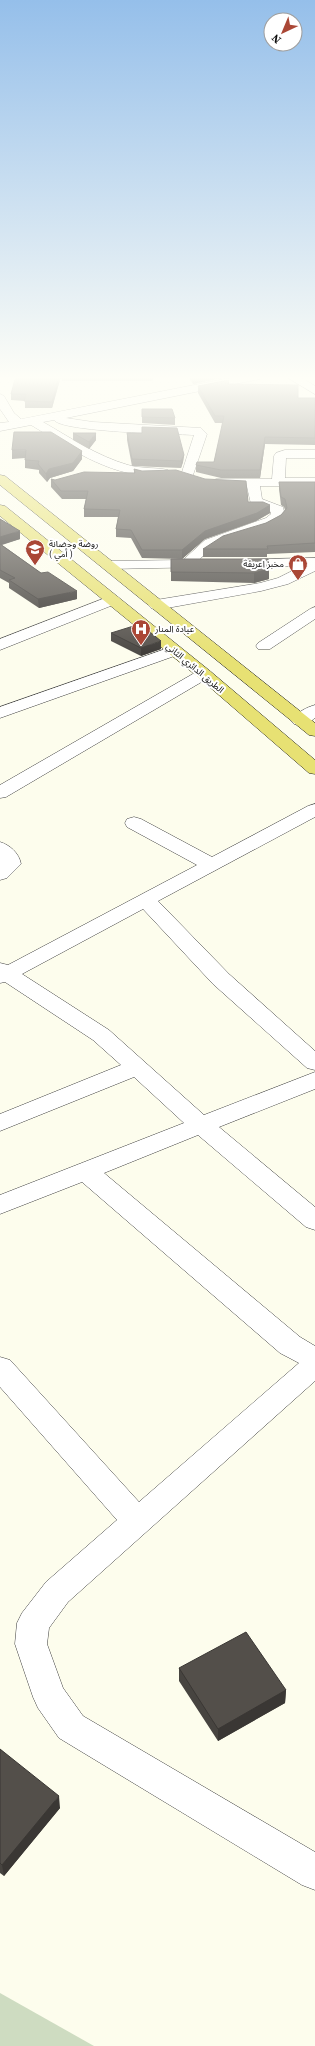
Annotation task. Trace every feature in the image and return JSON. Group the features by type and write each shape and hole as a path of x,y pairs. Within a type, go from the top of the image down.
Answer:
{"main road":[{"path":"0,479 315,732"},
{"name":"الطريق الدائري الثاني","path":"0,509 6,519 113,600 204,674 315,769"}],"street":[{"path":"136,471 142,473 176,472 221,483 253,484 315,482"},
{"path":"197,478 198,471"},
{"path":"278,483 279,471"},
{"path":"187,564 196,553 212,542 267,523 278,516 278,510 256,501 253,484"},
{"path":"108,565 315,562"},
{"path":"156,604 261,588 283,581 315,566"},
{"path":"0,645 113,600"},
{"path":"264,646 315,612"},
{"path":"0,713 174,651"},
{"path":"0,793 204,674"},
{"path":"300,720 315,710"},
{"path":"2,973 146,900 315,810"},
{"path":"134,822 212,865"},
{"path":"0,848 10,858 11,864 0,874"},
{"path":"146,900 221,979 315,1063"},
{"path":"2,973 101,1035 202,1126 315,1221"},
{"path":"0,1123 137,1066"},
{"path":"0,1205 315,1080"},
{"path":"85,1171 290,1345 315,1359"},
{"path":"315,1365 57,1592 33,1623 31,1644 50,1697 71,1727 315,1872"},
{"path":"0,1368 137,1521"}],"green space":[{"path":"0,1993 94,2046 0,2046"}],"building":[{"path":"135,471 181,471 205,479 246,481 248,502 263,502 270,505 257,513 205,531 182,550 142,550 131,530 116,529 120,510 84,509 88,491 61,491 51,479 55,480 84,472 135,473"},
{"path":"279,482 315,482 315,543 267,546 268,549 203,549 223,536 266,523 281,515 287,508 285,499 281,497"},
{"path":"0,519 20,531 0,537"},
{"path":"0,544 41,573 48,572 77,591 38,599 9,580 15,578 0,570"},
{"path":"171,559 268,559 269,569 254,573 171,572"},
{"path":"140,624 161,641 141,648 111,633"},
{"path":"246,1632 286,1690 218,1729 179,1668"},
{"path":"0,1749 59,1796 2,1865 0,1863"}],"place":[{"name":"روضة وحضانة ( أمي )","path":"35,566"},
{"name":"مخبز اعريفة","path":"298,581"},
{"name":"عيادة المنار","path":"141,646"}]}
